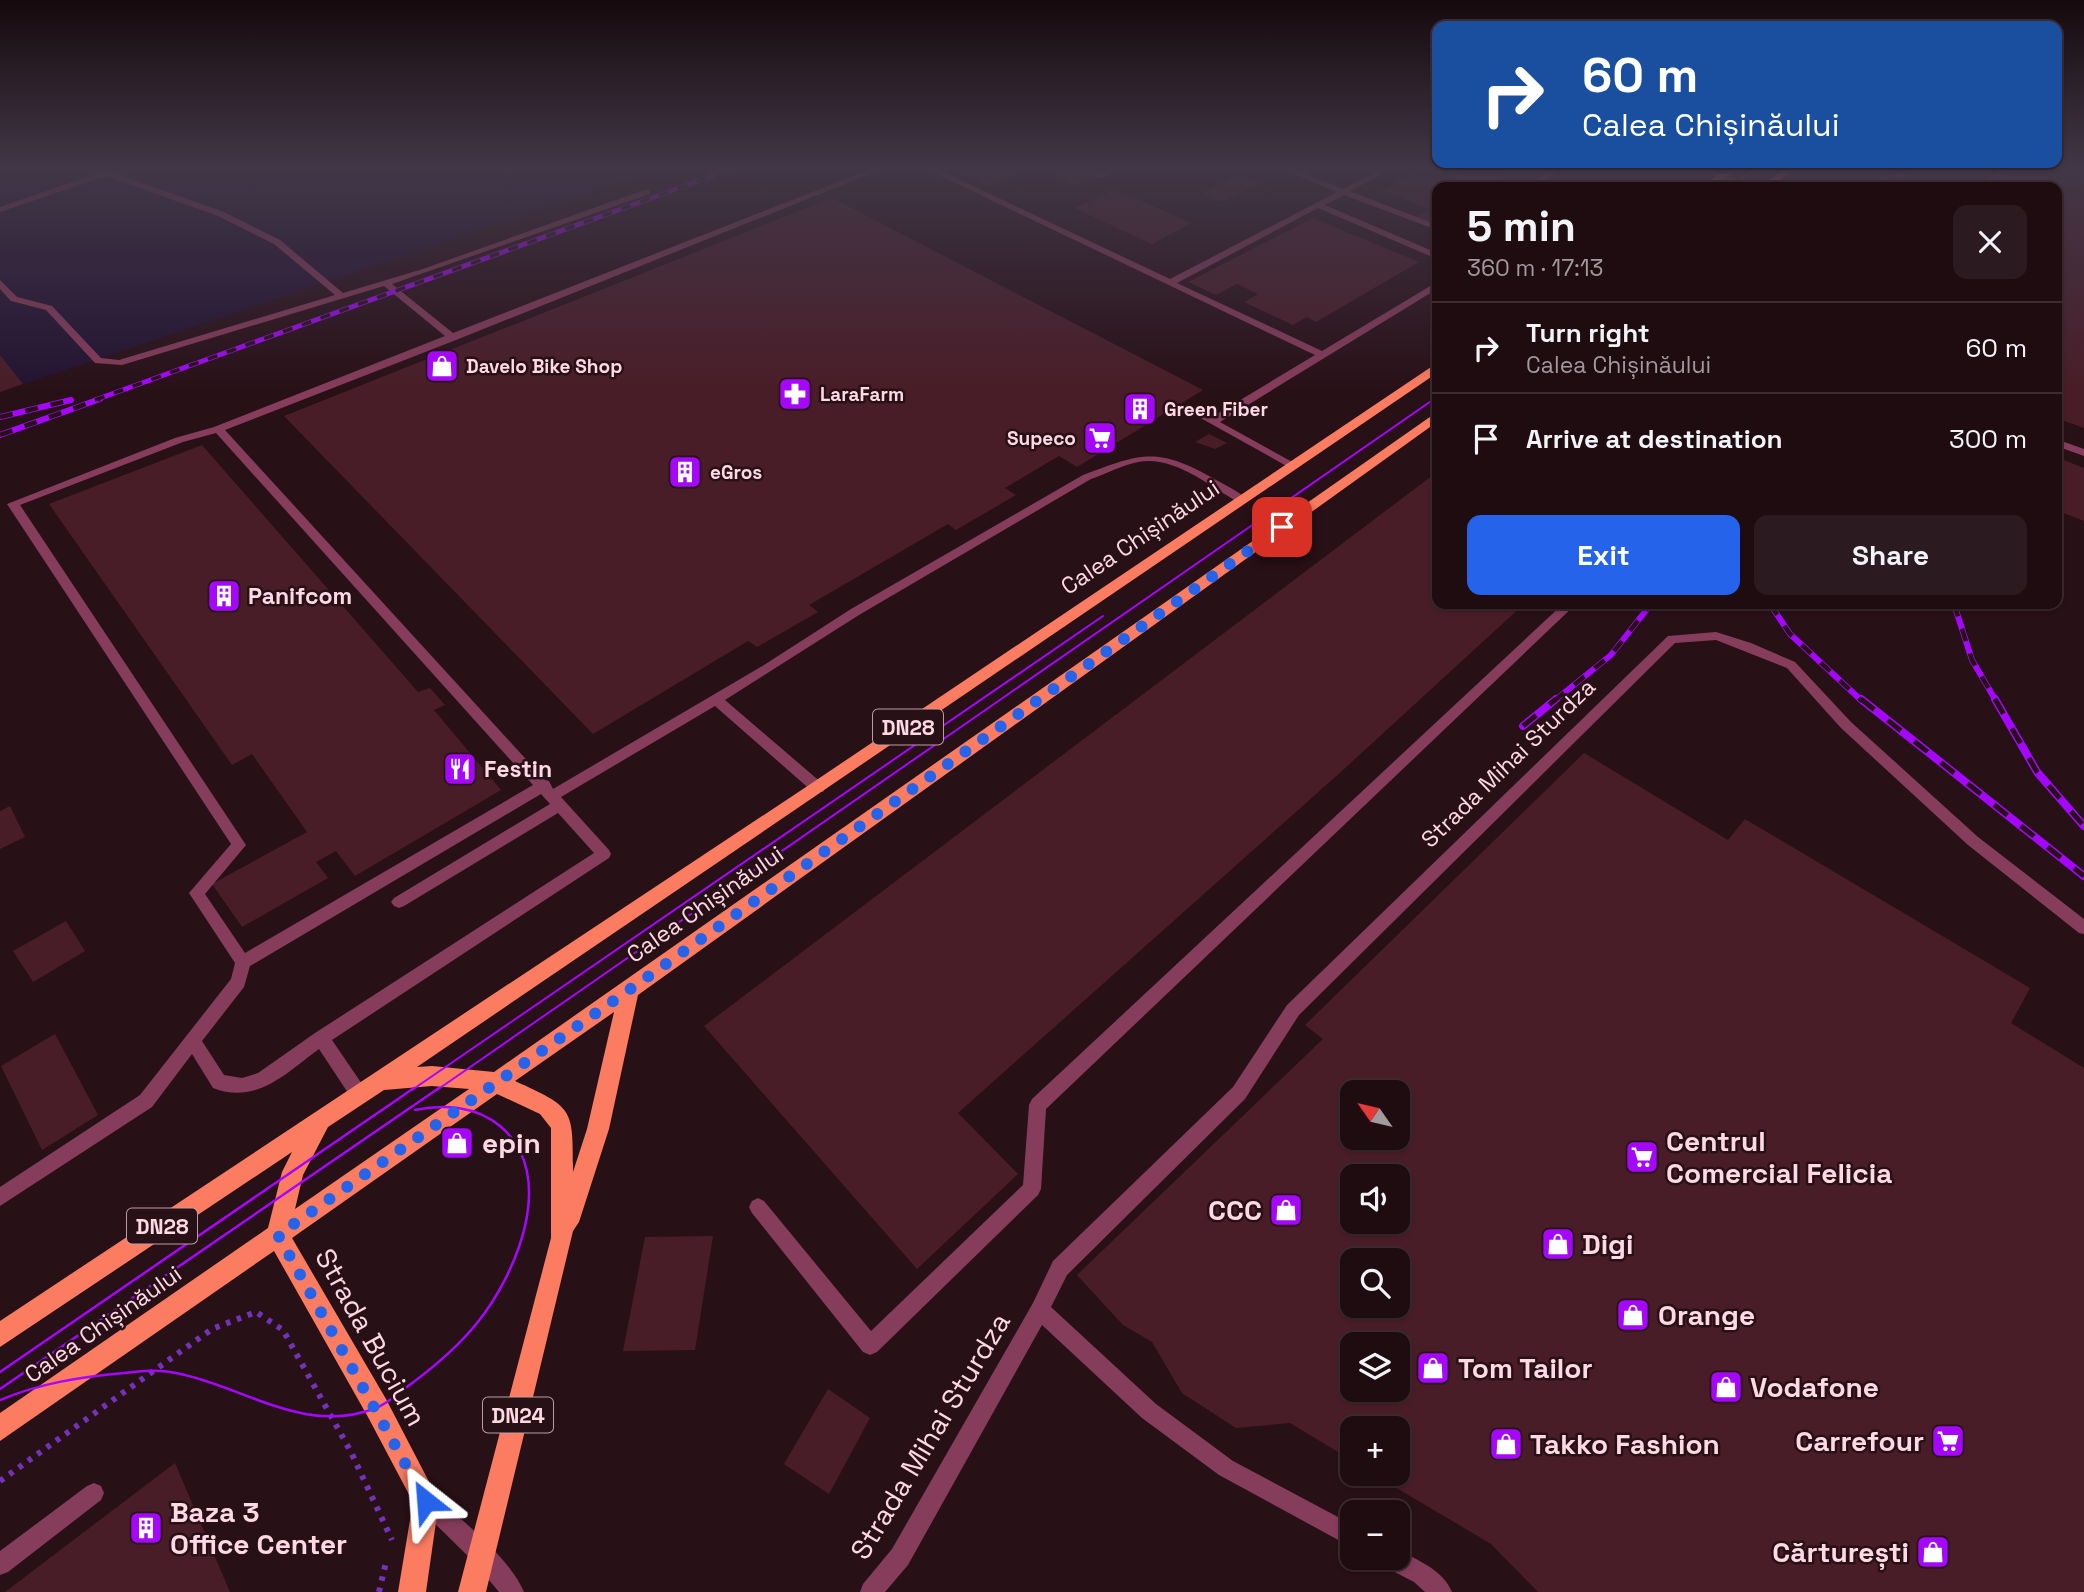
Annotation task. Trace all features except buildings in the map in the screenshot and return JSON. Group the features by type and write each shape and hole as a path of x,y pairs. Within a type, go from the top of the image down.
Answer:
{"main road":[{"name":"Calea Chișinăului","path":"0,1335 367,1087 818,788 1432,370"},
{"name":"Calea Chișinăului","path":"0,1428 629,990 1432,420"},
{"name":"DN24","path":"472,1592 505,1473 562,1238 598,1129 629,990"},
{"name":"DN24","path":"367,1087 405,1076 494,1082 548,1107 562,1125 562,1238"},
{"path":"278,1235 285,1194 293,1171 323,1117"},
{"name":"Strada Bucium","path":"278,1235 426,1501"},
{"path":"412,1592 426,1501"}],"lane":[{"path":"276,241 341,296"},
{"path":"0,283 14,299 48,308 98,361 119,363 426,271 509,241"},
{"path":"243,962 196,893 239,845 13,504 179,440 218,429 696,241"},
{"path":"1082,241 1322,355"},
{"path":"1170,283 1249,241"},
{"path":"1403,241 1432,254"},
{"path":"385,283 453,338"},
{"path":"1212,422 1432,288"},
{"path":"1184,406 1292,466"},
{"path":"192,1041 219,1082 242,1086 263,1080 321,1038 604,854 218,429"},
{"path":"2062,444 2084,453"},
{"path":"0,1197 146,1101 238,982 243,962 553,795 769,668 844,618 1087,477 1125,463 1153,457 1174,463 1242,500"},
{"path":"758,1207 870,1345 1032,1189 1038,1105 1565,609"},
{"name":"Strada Mihai Sturdza","path":"871,1592 900,1557 1040,1310 1060,1268 1239,1093 1293,1010 1672,639 1716,636 1791,665 1846,725 1963,832 2084,928"},
{"path":"716,699 818,788"},
{"path":"399,902 553,795"},
{"path":"321,1038 367,1087"},
{"name":"Strada Mihai Sturdza","path":"1040,1310 1149,1411 1226,1468 1340,1530"},
{"path":"0,1564 94,1493"},
{"path":"426,1501 482,1554 513,1592"},
{"path":"1410,1568 1422,1574 1441,1592"}],"path":[{"path":"0,1481 212,1329 256,1312 283,1330 351,1452 392,1541 379,1592"}],"shaded area":[{"path":"0,241 447,241 0,392"}],"tram line":[{"path":"437,1090 1432,400"},
{"path":"412,1090 1103,616"},
{"path":"0,1372 414,1088"},
{"path":"0,1389 439,1088"},
{"path":"0,1400 61,1382 144,1371 176,1373 201,1379 274,1406 324,1416 350,1415 376,1408 390,1400 454,1348 492,1303 517,1252 529,1197 527,1171 518,1147 491,1119 459,1108 415,1110"}],"railway":[{"path":"95,400 532,241"},
{"path":"0,435 100,399"},
{"path":"0,417 71,400"},
{"path":"1554,701 1611,655 1647,609"},
{"path":"1773,609 1790,634 1862,701"},
{"path":"1956,609 1972,660 1996,701"},
{"path":"1523,726 1556,699"},
{"path":"1861,699 2084,876"},
{"path":"1995,699 2037,772 2084,826"}],"place":[{"name":"Davelo Bike Shop","path":"442,366"},
{"name":"LaraFarm","path":"795,394"},
{"name":"Green Fiber","path":"1140,409"},
{"name":"Supeco","path":"1100,438"},
{"name":"eGros","path":"685,472"},
{"name":"Panifcom","path":"224,596"},
{"name":"Festin","path":"460,769"},
{"name":"epin","path":"457,1143"},
{"name":"Centrul Comercial Felicia","path":"1642,1157"},
{"name":"CCC","path":"1286,1210"},
{"name":"Digi","path":"1558,1244"},
{"name":"Orange","path":"1633,1315"},
{"name":"Tom Tailor","path":"1433,1368"},
{"name":"Vodafone","path":"1726,1387"},
{"name":"Carrefour","path":"1948,1441"},
{"name":"Takko Fashion","path":"1506,1444"},
{"name":"Baza 3 Office Center","path":"146,1528"},
{"name":"Cărturești","path":"1933,1552"}],"route":[{"path":"426,1501 377,1408 278,1235 1282,527"}]}
